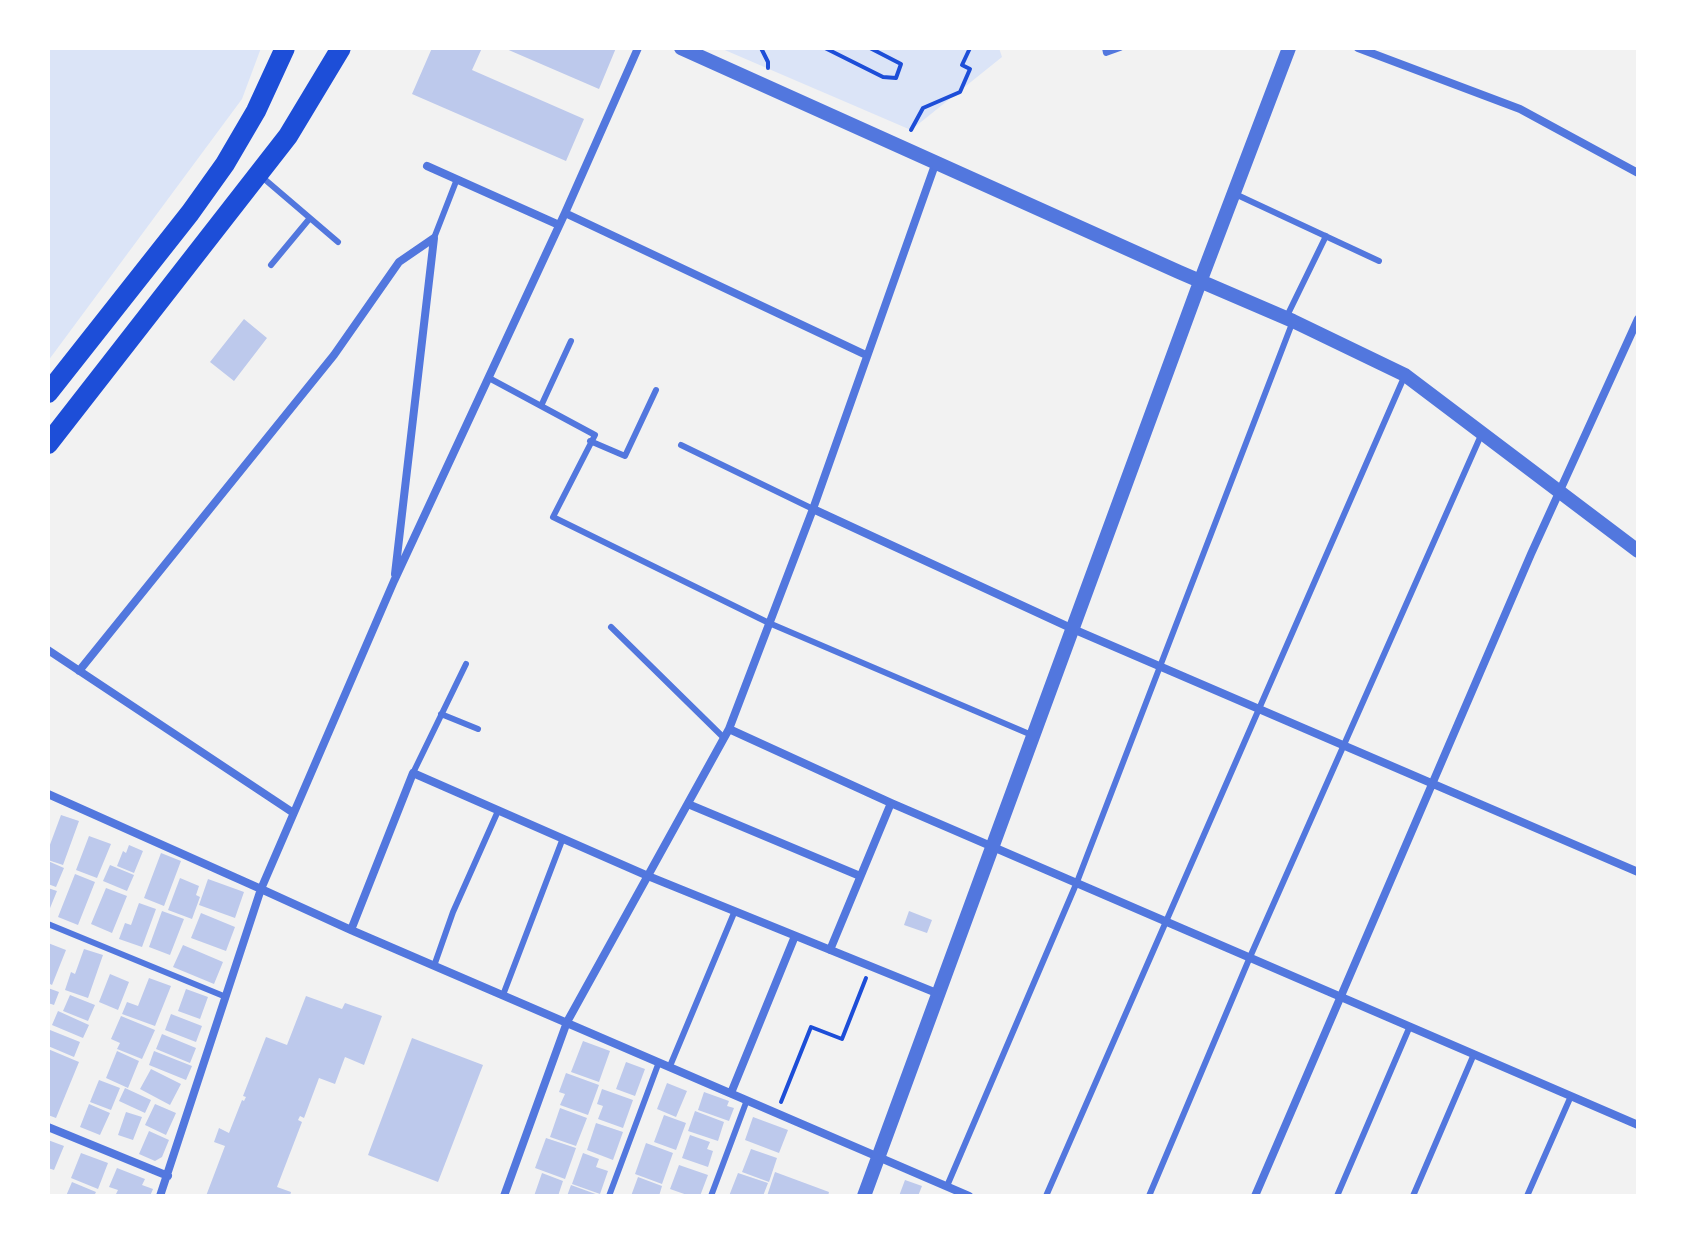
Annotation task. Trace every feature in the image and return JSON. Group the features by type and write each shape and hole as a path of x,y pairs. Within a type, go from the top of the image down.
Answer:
{"highway":[{"path":"48,393 225,164 256,111 285,48"},
{"path":"48,444 288,136 341,48"}],"street":[{"path":"160,1196 261,889 292,812 638,48"},
{"path":"681,48 1200,282 1290,319 1405,375 1638,551"},
{"path":"864,1196 1289,48"},
{"path":"1358,48 1520,109 1638,173"},
{"path":"504,1196 567,1022 727,734 813,509 936,162"},
{"path":"427,166 559,225"},
{"path":"565,213 866,355"},
{"path":"394,581 434,238"},
{"path":"79,671 334,355 399,262 434,238"},
{"path":"1255,1196 1559,491 1638,319"},
{"path":"813,509 1073,629 1638,872"},
{"path":"48,650 292,812"},
{"path":"727,734 1638,1125"},
{"path":"351,930 413,773 734,913 939,994"},
{"path":"48,794 351,930 969,1196"},
{"path":"830,950 891,803"},
{"path":"688,804 860,876"},
{"path":"731,1093 795,936"},
{"path":"48,1127 168,1176"}],"lane":[{"path":"1105,48 1106,53 1120,48"},
{"path":"259,174 338,242"},
{"path":"434,238 457,179"},
{"path":"1233,193 1379,261"},
{"path":"271,265 310,218"},
{"path":"947,1186 1077,882 1290,319 1326,236"},
{"path":"541,406 571,341"},
{"path":"1046,1196 1405,375"},
{"path":"489,378 595,435 553,517 769,623 1034,736"},
{"path":"590,441 625,456 656,390"},
{"path":"1149,1196 1250,957 1483,432"},
{"path":"681,445 813,509"},
{"path":"611,627 727,734"},
{"path":"413,773 466,664"},
{"path":"441,714 478,729"},
{"path":"434,966 453,912 498,811"},
{"path":"503,995 563,838"},
{"path":"670,1066 734,913"},
{"path":"48,924 226,997"},
{"path":"1337,1196 1410,1026"},
{"path":"1413,1196 1474,1054"},
{"path":"609,1196 659,1062"},
{"path":"1527,1196 1571,1096"},
{"path":"711,1196 747,1100"}],"path":[{"path":"761,48 768,62 768,74"},
{"path":"825,48 883,77 896,78 901,64 870,48"},
{"path":"911,130 923,108 960,92 970,69 962,65 970,48"},
{"path":"780,1104 811,1027 842,1039 868,972"}],"shaded area":[{"path":"48,48 261,48 242,99 48,361"},
{"path":"720,48 999,48 1002,57 911,130"}],"building":[{"path":"432,48 482,48 472,70 584,119 566,161 412,94"},
{"path":"504,48 616,48 599,89"},
{"path":"244,319 267,338 234,381 210,362"},
{"path":"61,815 79,821 63,865 48,860 48,850"},
{"path":"89,836 111,844 97,878 76,870"},
{"path":"129,845 143,851 134,873 117,866"},
{"path":"161,853 181,861 164,906 144,898"},
{"path":"48,861 64,868 56,887 48,884"},
{"path":"110,865 134,875 127,891 103,881"},
{"path":"75,874 95,882 78,925 58,917"},
{"path":"180,878 199,886 196,895 200,897 192,919 168,910"},
{"path":"208,879 244,892 235,918 199,905"},
{"path":"48,888 57,891 48,913"},
{"path":"106,888 127,896 112,933 91,924"},
{"path":"139,903 156,909 142,947 119,939 125,923 131,925"},
{"path":"162,911 184,919 170,955 149,947"},
{"path":"909,911 932,920 927,933 904,925"},
{"path":"201,913 235,927 226,951 191,938"},
{"path":"48,943 66,950 52,985 48,983"},
{"path":"183,945 223,962 214,984 173,967"},
{"path":"84,949 103,955 88,998 65,990"},
{"path":"110,974 129,982 118,1010 99,1002"},
{"path":"149,978 171,986 155,1026 122,1014 127,1002 138,1006"},
{"path":"48,988 59,992 54,1005 48,1003"},
{"path":"186,989 208,997 200,1019 178,1011"},
{"path":"70,995 95,1005 88,1021 63,1011"},
{"path":"306,996 342,1009 345,1003 382,1016 364,1065 345,1057 335,1084 319,1078 304,1118 300,1116 298,1120 302,1122 277,1187 291,1192 290,1196 206,1196 225,1146 214,1142 219,1128 229,1133 246,1097 243,1096 266,1037 287,1045"},
{"path":"58,1011 89,1025 83,1038 52,1025"},
{"path":"171,1014 202,1026 196,1042 165,1030"},
{"path":"121,1016 155,1030 142,1059 117,1049 120,1043 111,1039"},
{"path":"50,1030 80,1042 74,1057 48,1046"},
{"path":"162,1034 196,1048 190,1063 156,1049"},
{"path":"412,1038 483,1065 438,1182 368,1155"},
{"path":"583,1041 610,1051 599,1082 571,1072"},
{"path":"48,1049 79,1062 56,1118 48,1115"},
{"path":"117,1051 139,1061 128,1088 106,1078"},
{"path":"154,1051 192,1066 186,1080 149,1065"},
{"path":"626,1062 645,1069 635,1096 616,1089"},
{"path":"151,1069 181,1084 170,1105 140,1089"},
{"path":"566,1073 599,1085 588,1115 560,1105 565,1094 559,1092"},
{"path":"99,1080 120,1088 111,1110 90,1102"},
{"path":"667,1083 687,1091 676,1117 657,1109"},
{"path":"125,1088 151,1100 145,1113 119,1101"},
{"path":"602,1089 633,1100 623,1128 598,1119 603,1106 597,1104"},
{"path":"704,1092 729,1101 727,1106 734,1108 729,1121 698,1110"},
{"path":"89,1104 110,1113 100,1135 80,1127"},
{"path":"155,1104 176,1113 166,1135 145,1125"},
{"path":"560,1108 587,1118 576,1146 550,1137"},
{"path":"695,1111 724,1122 718,1141 688,1131"},
{"path":"126,1112 142,1117 133,1140 118,1135"},
{"path":"664,1115 686,1123 676,1150 654,1142"},
{"path":"753,1117 788,1130 779,1153 745,1140"},
{"path":"596,1123 623,1132 613,1160 587,1150"},
{"path":"149,1131 169,1140 162,1157 155,1161 139,1154"},
{"path":"690,1135 710,1142 707,1149 713,1151 708,1167 682,1158"},
{"path":"546,1138 576,1148 565,1179 535,1168"},
{"path":"48,1140 64,1146 54,1170 48,1168"},
{"path":"646,1143 673,1153 662,1184 635,1174"},
{"path":"751,1149 777,1158 769,1182 742,1172"},
{"path":"81,1153 108,1163 98,1189 71,1178"},
{"path":"583,1153 599,1159 596,1167 608,1171 600,1194 572,1184"},
{"path":"679,1165 708,1175 700,1196 670,1189"},
{"path":"117,1168 145,1179 142,1185 153,1189 150,1196 115,1196 118,1190 109,1187"},
{"path":"775,1172 829,1192 828,1196 767,1196"},
{"path":"542,1173 563,1181 558,1196 534,1196"},
{"path":"738,1173 768,1183 763,1196 729,1196"},
{"path":"638,1177 662,1186 659,1196 631,1196"},
{"path":"905,1180 922,1186 918,1196 899,1196"},
{"path":"72,1182 96,1192 94,1196 66,1196"},
{"path":"571,1185 601,1196 567,1196"}]}
